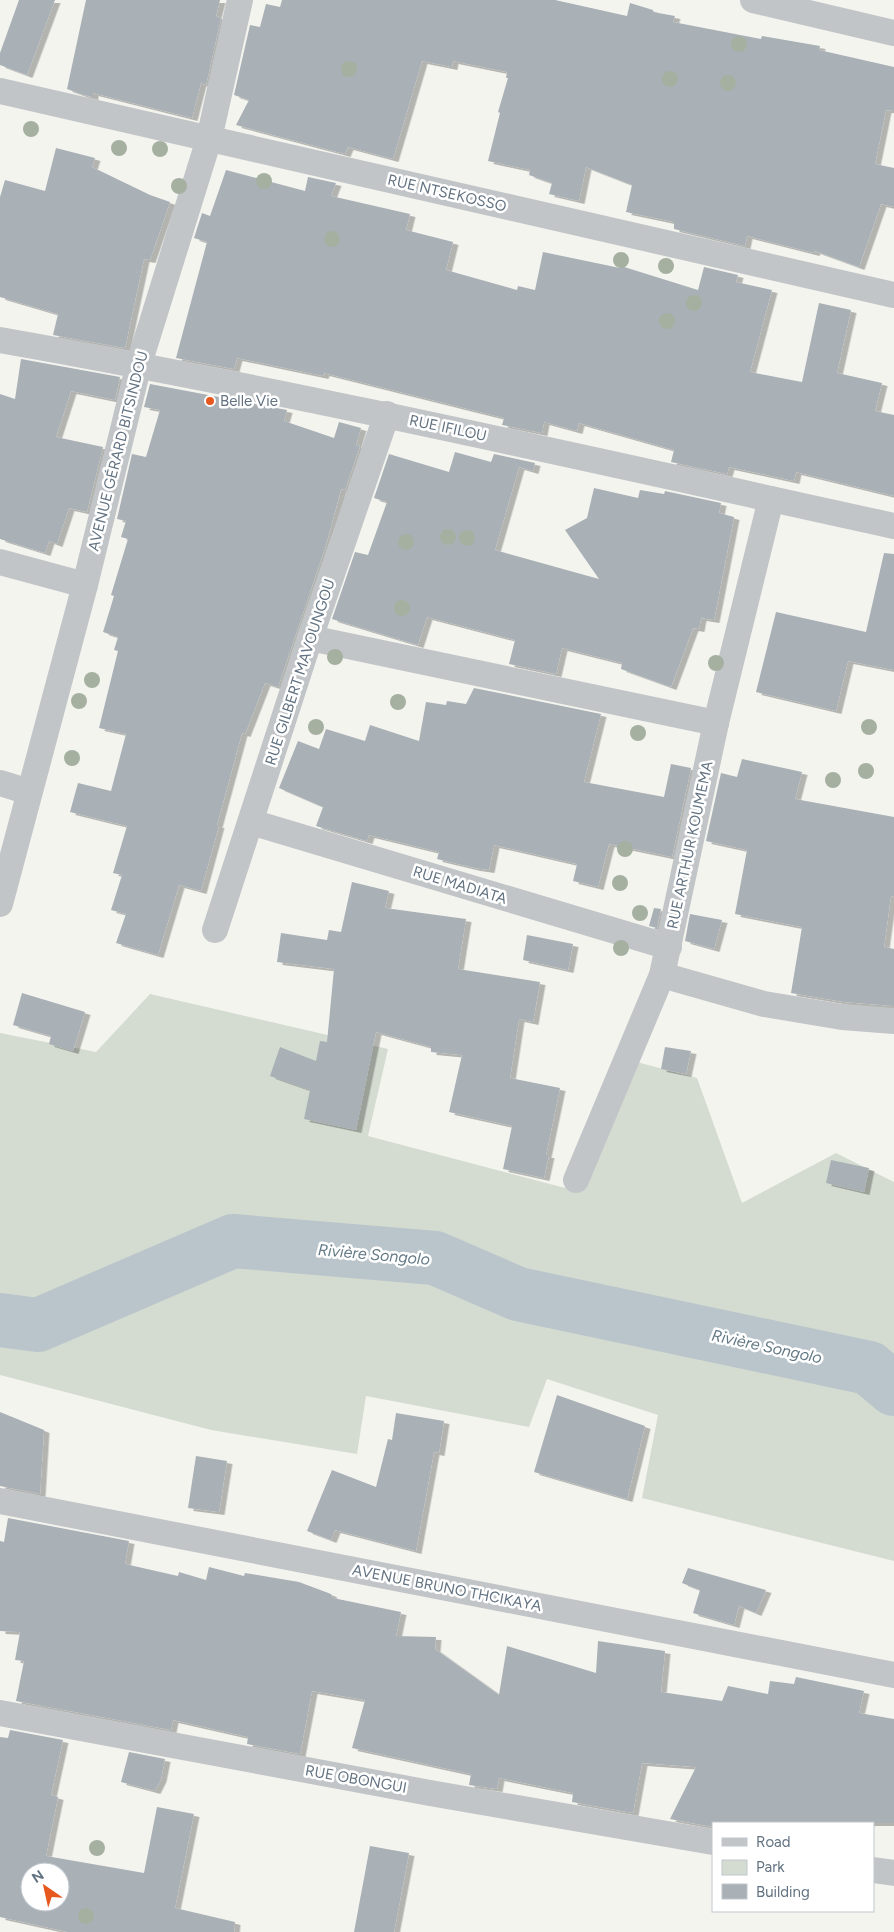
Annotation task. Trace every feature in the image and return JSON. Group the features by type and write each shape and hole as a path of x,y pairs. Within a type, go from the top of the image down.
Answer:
{"street":[{"name":"AVENUE GÉRARD BITSINDOU","path":"0,904 85,585 139,364 209,139 240,0"},
{"path":"753,0 894,33"},
{"name":"RUE NTSEKOSSO","path":"0,91 894,295"},
{"name":"RUE IFILOU","path":"0,340 139,364 387,414 894,526"},
{"name":"RUE GILBERT MAVOUNGOU","path":"215,930 310,638 387,414"},
{"name":"RUE ARTHUR KOUMEMA","path":"576,1180 662,975 716,723 771,499"},
{"path":"0,562 85,585"},
{"path":"310,638 716,723"},
{"path":"0,783 29,792"},
{"name":"RUE MADIATA","path":"251,822 669,947"},
{"path":"662,975 764,1004 842,1017 894,1020"},
{"name":"AVENUE BRUNO THCIKAYA","path":"0,1501 894,1675"},
{"name":"RUE OBONGUI","path":"0,1714 420,1791 712,1842"},
{"path":"874,1870 894,1873"}],"green space":[{"path":"150,994 388,1049 368,1136 569,1189 618,1057 697,1078 742,1203 836,1153 894,1182 894,1561 642,1498 658,1415 547,1379 529,1427 366,1396 357,1454 211,1430 0,1375 0,1033 96,1052"}],"building":[{"path":"19,0 55,0 27,75 0,65 0,53"},
{"path":"86,0 220,0 216,16 221,18 206,85 201,83 192,118 93,93 93,97 84,95 67,89"},
{"path":"282,0 555,0 627,16 630,3 653,10 653,12 675,16 673,22 761,39 762,36 820,46 819,50 894,67 894,111 886,110 875,164 894,168 894,207 881,204 859,267 815,251 814,253 747,236 745,246 674,229 674,222 626,212 632,185 586,167 579,201 549,194 552,183 529,175 530,170 488,161 500,113 498,112 508,78 506,78 507,72 453,61 452,67 422,61 393,159 348,147 345,154 236,125 249,100 234,95 250,25 260,27 266,4 280,7"},
{"path":"56,148 95,158 92,167 150,195 170,202 150,260 144,259 125,348 53,335 58,314 0,297 0,197 5,180 45,191"},
{"path":"226,170 305,191 308,177 336,183 331,196 410,214 406,230 453,242 446,270 517,290 518,286 535,290 543,252 620,268 621,266 698,290 704,267 738,275 736,282 772,290 750,372 802,382 819,303 851,310 837,373 882,383 875,411 894,415 894,496 796,472 794,481 729,467 727,474 671,462 674,450 579,423 577,431 544,422 542,433 502,425 504,418 324,373 323,376 237,358 234,369 176,358 207,242 194,238 202,213 210,216"},
{"path":"21,359 120,377 115,400 71,391 56,437 103,447 87,512 69,508 57,544 49,541 45,553 0,539 0,394 15,399"},
{"path":"150,384 287,410 284,421 334,438 339,422 361,428 356,445 360,446 345,490 341,489 326,545 278,687 265,683 245,734 242,733 201,891 179,885 158,955 116,943 126,914 111,910 122,875 113,873 127,826 70,812 78,783 111,791 126,734 99,728 118,651 114,650 118,637 103,632 114,596 111,595 128,539 121,537 126,521 117,519 132,454 146,457 160,410 144,407"},
{"path":"455,452 491,462 494,454 535,463 533,471 519,467 495,550 599,579 565,530 587,518 594,488 638,498 640,490 664,494 665,491 721,503 719,513 734,517 714,620 701,618 699,629 693,628 671,687 621,669 622,663 562,648 556,674 509,664 515,640 427,617 418,645 332,619 355,552 368,555 387,502 374,498 389,454 449,472"},
{"path":"884,553 894,554 894,670 848,661 836,711 756,692 776,612 866,632"},
{"path":"474,688 601,714 584,782 664,797 671,764 691,768 672,857 609,844 598,887 573,881 577,864 494,845 489,870 475,868 437,859 439,852 369,835 367,841 316,826 323,807 279,788 298,741 319,749 326,729 365,741 370,725 419,741 426,702 446,705 447,701 466,704"},
{"path":"742,759 802,772 795,799 894,817 894,897 891,896 884,947 894,949 894,1006 844,1002 791,993 802,927 735,914 747,850 706,841 721,773 737,777"},
{"path":"352,882 389,891 385,908 466,919 458,969 540,982 533,1022 519,1019 510,1078 560,1088 546,1155 549,1155 544,1178 503,1169 512,1126 449,1112 462,1055 431,1052 431,1047 376,1032 356,1130 304,1119 310,1090 270,1076 280,1047 316,1061 320,1041 327,1042 334,969 277,962 281,933 327,940 329,930 341,932"},
{"path":"654,908 661,909 657,928 649,926"},
{"path":"690,914 722,920 714,949 685,941"},
{"path":"527,935 573,944 568,970 523,960"},
{"path":"22,993 85,1012 73,1051 49,1044 51,1036 13,1025"},
{"path":"665,1047 691,1051 686,1074 661,1069"},
{"path":"831,1160 869,1168 864,1192 826,1183"},
{"path":"557,1395 645,1426 627,1499 534,1472"},
{"path":"0,1412 44,1430 40,1494 0,1486"},
{"path":"396,1413 444,1421 439,1453 434,1452 416,1551 335,1530 331,1540 307,1531 332,1470 376,1487 388,1439 392,1440"},
{"path":"196,1456 227,1461 219,1512 188,1508"},
{"path":"8,1518 129,1541 125,1564 178,1576 179,1572 206,1580 209,1567 244,1576 245,1573 299,1582 331,1594 333,1598 401,1612 396,1636 436,1637 435,1649 499,1695 507,1646 596,1673 598,1641 665,1651 661,1692 722,1701 728,1686 768,1694 770,1681 794,1684 796,1677 864,1691 859,1713 894,1719 894,1823 712,1822 712,1827 670,1819 696,1767 642,1763 633,1813 572,1802 573,1793 499,1778 497,1789 469,1785 471,1774 352,1748 365,1700 312,1691 300,1754 247,1744 248,1737 173,1720 171,1730 16,1701 24,1661 15,1660 20,1632 0,1631 0,1541 4,1542"},
{"path":"688,1568 766,1590 756,1613 739,1606 734,1625 693,1613 700,1590 682,1583"},
{"path":"10,1730 63,1740 51,1795 58,1797 46,1856 144,1873 157,1807 194,1814 175,1908 235,1922 234,1932 68,1932 0,1917 0,1737 8,1738"},
{"path":"129,1752 165,1759 161,1779 155,1791 121,1782"},
{"path":"370,1846 409,1853 394,1932 354,1932"}],"waterway":[{"name":"Rivière Songolo","path":"0,1320 38,1325 233,1241 435,1258 518,1294 869,1368 894,1389"}],"place":[{"name":"Belle Vie","path":"210,401"}]}
